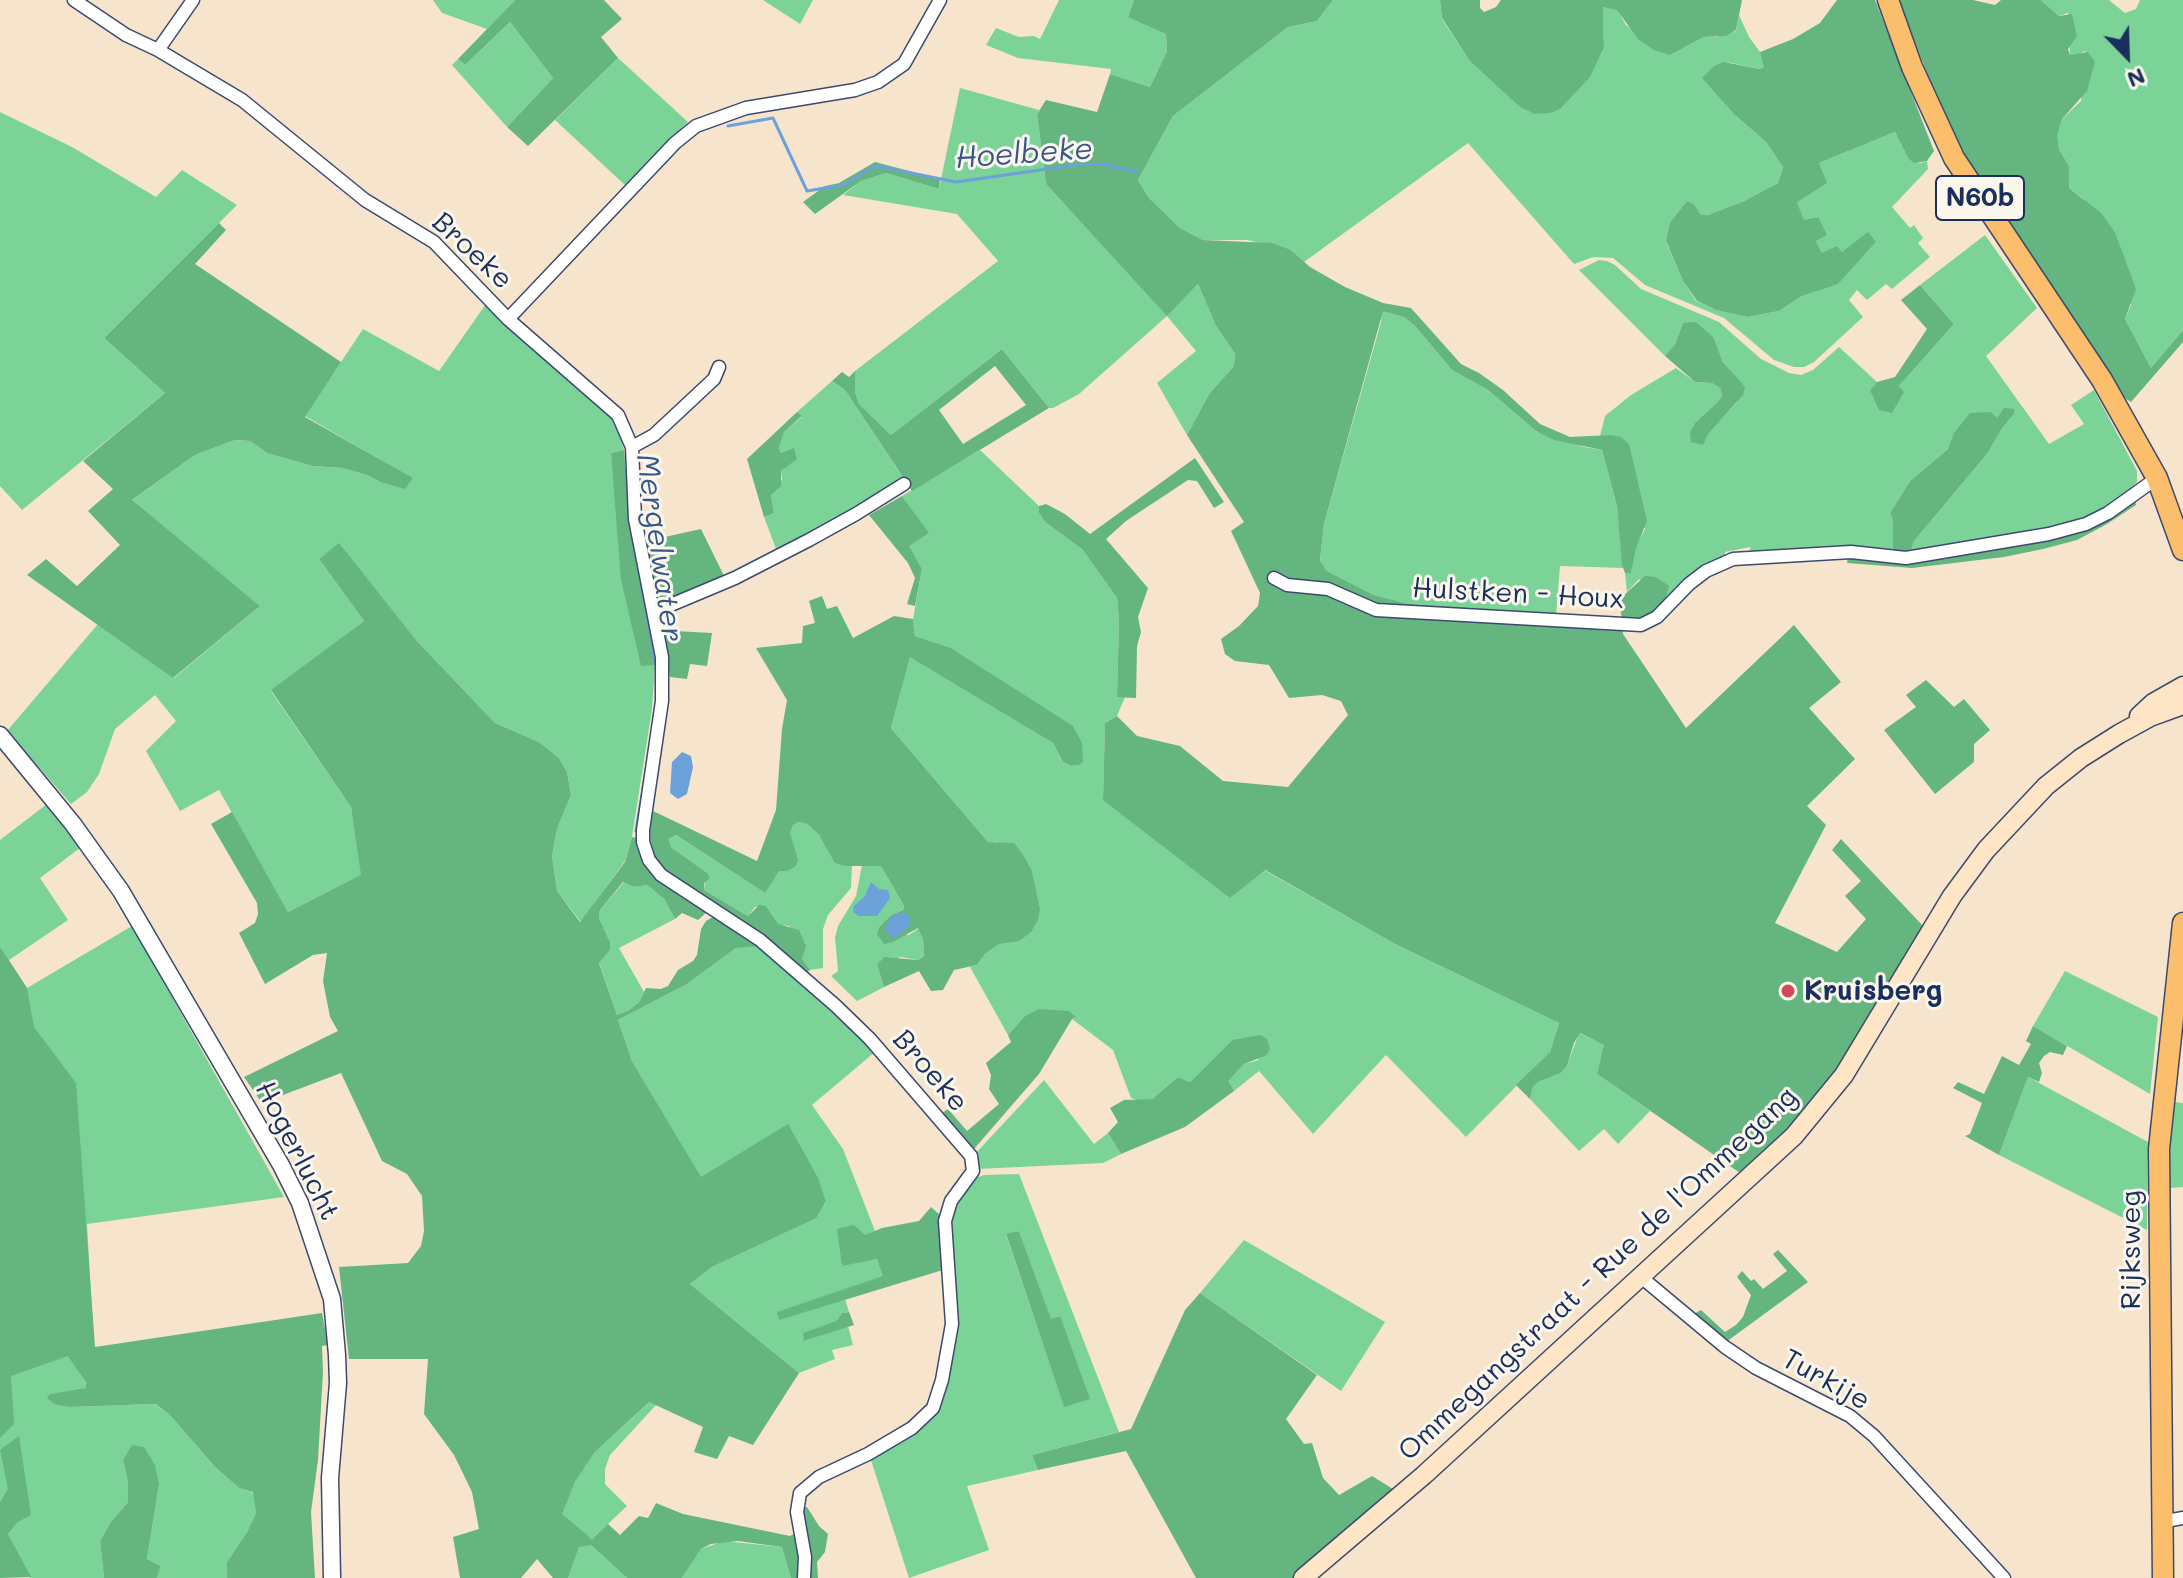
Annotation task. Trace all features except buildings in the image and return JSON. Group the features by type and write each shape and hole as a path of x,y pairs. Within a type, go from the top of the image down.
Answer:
{"main road":[{"name":"N60b","path":"1888,0 1912,67 1954,158 2102,380 2157,478 2183,550"},
{"name":"Ommegangstraat - Rue de l'Ommegang","path":"2119,734 2153,703 2183,686"},
{"name":"Ommegangstraat - Rue de l'Ommegang","path":"1303,1578 1370,1523 1759,1170 1820,1107 1844,1075 1940,913 1993,842 2046,786 2081,758 2119,734 2150,717 2183,705"},
{"name":"Rijksweg","path":"2163,1578 2159,1149 2183,923"}],"street":[{"name":"Broeke","path":"74,0 126,35 158,50 242,100 365,200 434,242 508,319 618,415 632,447 635,519 662,657 663,678 643,830 649,860 661,875 772,949 836,1006 902,1075 964,1146 973,1161 971,1175 951,1201 945,1221 952,1324 942,1380 933,1408 912,1428 810,1482 800,1493 797,1512 805,1557 804,1578"},
{"path":"158,50 193,0"},
{"path":"508,319 675,143 696,126 746,108 855,90 878,82 904,64 940,0"},
{"path":"632,447 664,426 714,379 719,367"},
{"name":"Hulstken - Houx","path":"1274,578 1287,585 1328,589 1376,610 1641,625 1657,617 1706,571 1733,559 1851,552 1906,558 2049,534 2086,524 2108,513 2157,478"},
{"path":"654,612 735,578 809,540 904,484"},
{"name":"Hogerlucht","path":"0,735 52,797 121,891 202,1027 300,1203 332,1299 337,1355 338,1383 330,1478 332,1578"},
{"name":"Turkije","path":"1641,1277 1725,1347 1756,1368 1850,1416 1874,1436 2004,1578"},
{"path":"2161,1522 2183,1518"}],"green space":[{"path":"433,0 515,0 487,29 442,13"},
{"path":"515,0 604,0 622,19 601,37 618,58 528,146 507,127 553,78 510,22 465,65 458,59"},
{"path":"763,0 813,0 800,24"},
{"path":"1059,0 1134,0 1128,17 1166,33 1167,51 1150,87 1110,74 1111,69 1018,58 986,45 996,28 1019,37 1034,36 1040,39"},
{"path":"1134,0 1333,0 1317,21 1288,27 1173,116 1138,180 1149,198 1180,228 1203,240 1272,243 1291,250 1310,267 1345,287 1383,303 1411,308 1461,364 1503,390 1540,424 1570,437 1610,435 1621,437 1629,444 1647,521 1636,548 1631,573 1625,573 1617,506 1602,450 1554,440 1536,431 1488,390 1452,370 1404,317 1383,311 1324,524 1320,560 1327,571 1374,595 1409,604 1622,618 1619,602 1622,597 1645,576 1656,577 1669,586 1664,604 1653,616 1622,624 1623,634 1686,728 1794,625 1841,682 1809,708 1855,759 1807,806 1826,825 1775,923 1837,952 1866,919 1845,896 1861,881 1832,850 1841,839 1924,927 1834,1074 1800,1121 1743,1175 1597,1074 1604,1045 1580,1033 1567,1066 1561,1073 1538,1082 1530,1099 1516,1085 1550,1052 1559,1023 1395,944 1265,870 1230,898 1103,800 1105,723 1117,716 1137,736 1180,746 1223,781 1288,787 1348,715 1341,701 1322,695 1289,698 1269,665 1235,661 1225,654 1221,639 1258,606 1260,593 1231,531 1244,522 1187,435 1209,394 1234,366 1235,354 1216,326 1198,284 1167,316 1046,184 1037,114 1046,100 1097,112 1110,74 1150,87 1167,51 1166,34 1128,17"},
{"path":"1333,0 1440,0 1442,19 1469,60 1604,47 1603,7 1617,9 1626,25 1670,55 1704,37 1736,31 1739,15 1765,67 1760,69 1727,62 1736,116 1766,142 1783,167 1778,183 1744,201 1708,215 1699,214 1694,204 1687,201 1670,222 1666,242 1683,281 1696,301 1716,310 1747,317 1779,311 1802,296 1838,283 1876,242 1841,253 1822,253 1816,241 1818,217 1804,221 1797,202 1819,163 1895,132 1908,158 1920,163 1927,161 1928,169 1892,207 1910,228 1914,225 1923,238 1918,243 1930,257 1892,289 1886,284 1867,300 1857,290 1849,300 1863,317 1814,362 1804,367 1794,367 1774,360 1724,318 1645,285 1613,258 1593,257 1574,264 1468,143 1304,262 1291,250 1247,240 1203,240 1180,228 1149,198 1138,180 1173,116 1288,27 1317,21"},
{"path":"1440,0 1480,0 1480,8 1484,12 1496,7 1501,0 1742,0 1736,30 1726,36 1704,37 1670,55 1654,50 1638,39 1617,10 1603,7 1604,47 1590,77 1560,109 1535,114 1520,107 1469,60 1442,18"},
{"path":"1837,0 1875,0 1934,151 1927,161 1914,163 1908,158 1895,132 1819,163 1827,183 1797,202 1804,220 1818,217 1827,235 1816,241 1822,253 1837,246 1842,252 1868,232 1876,242 1838,284 1802,296 1779,311 1747,317 1716,310 1697,301 1683,281 1666,241 1670,222 1687,201 1694,204 1700,214 1708,215 1744,201 1778,183 1783,167 1766,142 1736,116 1702,78 1714,66 1724,62 1760,69 1764,67 1760,52 1793,39 1820,23"},
{"path":"1899,0 1973,0 1995,5 2001,0 2041,0 2059,16 2072,14 2077,36 2068,49 2070,55 2088,52 2095,62 2087,91 2062,119 2057,135 2059,149 2069,166 2069,188 2101,213 2115,232 2136,289 2125,319 2151,368 2183,330 2183,342 2131,402 2126,399 1963,154 1942,112"},
{"path":"2041,0 2109,0 2125,13 2136,9 2140,0 2183,0 2183,330 2151,368 2125,319 2131,305 2127,268 2115,232 2069,188 2069,166 2059,149 2056,135 2062,119 2081,101 2085,51 2070,55 2068,13 2059,16"},
{"path":"510,22 553,78 507,127 452,65 458,59 465,65"},
{"path":"618,58 688,122 626,186 555,120"},
{"path":"960,88 1039,110 1046,184 1167,315 1198,284 1216,326 1235,354 1234,366 1209,394 1187,435 1157,383 1196,351 1167,316 1079,394 1053,408 1049,408 1002,349 891,435 859,404 855,392 855,371 998,261 957,214 843,195 861,181 886,173 939,189"},
{"path":"0,112 72,147 156,197 182,170 237,205 104,338 165,393 22,510 0,486"},
{"path":"875,162 940,179 939,189 886,173 861,181 815,214 803,202 825,186 839,183"},
{"path":"219,223 226,230 195,264 341,362 305,417 413,478 405,489 343,468 312,466 267,453 250,441 235,440 195,455 132,500 260,606 173,678 27,575 46,559 77,586 120,545 88,511 113,489 83,461 165,393 104,338"},
{"path":"1985,235 2037,308 1986,356 2049,444 2084,424 2071,405 2094,390 2137,471 2137,482 2118,502 2063,527 1910,553 1914,541 1987,454 2014,414 1998,418 1948,449 1910,481 1890,513 1893,553 1751,554 1750,547 1725,552 1725,557 1664,604 1639,579 1627,592 1625,573 1631,573 1635,548 1645,529 1610,435 1600,436 1605,416 1631,395 1676,368 1695,382 1712,383 1720,388 1722,396 1717,404 1696,422 1707,434 1738,401 1730,370 1723,362 1714,338 1683,323 1675,344 1665,356 1579,270 1599,260 1607,261 1641,289 1719,322 1761,359 1789,373 1801,375 1813,370 1839,347 1877,382 1870,390 1899,386 1954,324 1920,285"},
{"path":"1920,285 1954,324 1899,386 1904,392 1892,413 1879,410 1870,390 1877,382 1895,377 1927,329 1901,300"},
{"path":"486,304 610,415 619,430 624,450 611,453 641,665 655,665 652,709 632,837 625,861 581,922 557,891 552,856 557,829 571,795 567,772 559,758 539,742 495,723 417,641 339,544 319,559 364,621 271,691 351,807 362,875 288,912 219,790 180,811 146,751 176,721 155,695 115,729 99,774 87,792 71,804 7,731 98,624 174,678 260,606 131,501 195,455 235,440 250,441 267,453 312,466 343,468 405,488 412,478 305,416 363,329 439,371"},
{"path":"1382,310 1404,317 1452,370 1488,390 1536,431 1602,450 1617,506 1623,568 1560,566 1556,615 1409,604 1374,595 1327,571 1320,560 1324,524"},
{"path":"1696,322 1714,338 1723,362 1745,387 1743,395 1708,434 1703,445 1691,442 1690,432 1722,396 1720,388 1712,383 1695,382 1665,356 1675,344 1683,323"},
{"path":"1002,349 1049,408 912,491 845,390 832,381 842,372 849,377 855,371 855,392 859,404 891,435","holes":["995,366 1026,405 963,444 939,410"]},
{"path":"832,381 845,390 905,481 778,554 764,517 774,513 771,495 782,480 781,471 794,449 781,453 779,448 784,432 802,417 797,412"},
{"path":"2004,408 2014,409 2014,414 1987,454 1914,541 1910,553 1893,553 1890,513 1910,481 1948,449 1954,433 1970,413 1991,412 1997,418"},
{"path":"797,412 802,416 784,432 779,448 781,453 794,448 797,459 781,471 781,486 771,495 774,513 764,517 747,459"},
{"path":"624,450 633,544 701,529 726,580 667,604 669,622 675,631 712,633 707,666 690,664 687,679 670,677 668,664 641,666 621,580 611,453"},
{"path":"980,450 1039,506 1039,513 1045,522 1082,549 1117,598 1117,697 1125,697 1117,716 1105,723 1103,800 1264,870 1395,944 1559,1023 1550,1052 1466,1137 1386,1055 1313,1134 1259,1071 1234,1091 1227,1081 1244,1064 1259,1060 1232,1040 1190,1082 1178,1077 1152,1099 1140,1101 1131,1098 1113,1050 1072,1019 1075,1018 1024,1017 1008,1035 970,967 977,965 985,954 999,944 1035,888 1032,871 997,842 988,842 891,728 910,656 1053,743 1063,762 1071,766 1080,765 949,647 915,636 913,619 922,569 908,546 928,533 902,496"},
{"path":"1195,458 1224,502 1214,508 1197,481 1188,480 1126,521 1106,539 1148,588 1138,617 1141,632 1137,646 1136,698 1117,697 1117,598 1082,549 1045,522 1039,513 1039,506 1046,504 1065,514 1090,534"},
{"path":"902,496 929,533 909,546 922,569 915,606 907,604 915,578 908,563 869,515"},
{"path":"2135,497 2136,505 2107,524 2077,540 2043,549 1912,568 1847,563 1848,557 1912,562 2044,539"},
{"path":"339,543 417,641 495,723 539,742 559,758 567,772 571,795 557,829 552,856 557,891 580,922 625,862 632,837 638,838 648,870 656,880 709,910 698,920 682,913 675,919 664,899 647,885 634,887 623,882 600,910 599,918 610,942 610,950 599,963 617,1015 639,1002 646,988 668,986 678,970 693,961 697,955 701,929 713,917 719,918 757,946 736,948 687,984 618,1020 632,1061 701,1177 788,1124 819,1179 826,1202 816,1218 712,1267 690,1284 799,1373 753,1445 729,1436 717,1459 694,1452 703,1427 649,1402 595,1452 575,1482 562,1514 592,1539 608,1524 620,1535 639,1516 648,1518 656,1503 683,1514 790,1536 802,1530 800,1508 807,1507 828,1534 825,1552 817,1562 818,1578 791,1578 782,1547 738,1541 711,1544 701,1549 682,1578 627,1578 591,1545 579,1547 568,1578 553,1578 537,1559 521,1578 460,1578 453,1537 479,1529 472,1492 454,1455 424,1414 428,1359 349,1359 339,1267 408,1263 421,1246 424,1231 422,1196 407,1174 382,1161 341,1073 262,1103 244,1077 338,1031 330,1017 323,981 327,953 313,955 265,984 239,933 255,923 257,903 211,824 232,812 288,912 361,875 351,807 271,690 364,621 319,559"},
{"path":"822,596 827,609 837,606 853,638 894,616 913,619 915,636 949,647 1073,726 1082,743 1083,761 1080,765 1071,766 1063,762 1053,743 910,657 891,728 988,842 1014,843 1032,871 1040,909 1031,932 1019,941 999,944 985,954 977,965 954,970 943,990 931,991 919,971 884,987 877,965 884,957 918,960 924,956 923,939 918,928 884,944 877,934 879,927 891,915 903,910 904,906 881,866 835,863 819,835 807,824 799,822 793,825 790,833 798,860 796,866 779,871 765,893 676,835 668,839 671,847 706,872 710,878 704,883 704,890 748,916 759,905 766,906 778,924 799,930 806,946 802,959 810,970 806,973 661,866 651,850 649,809 757,861 776,810 787,700 756,648 802,643 803,626 815,623 809,601"},
{"path":"1926,680 1954,707 1964,699 1990,730 1974,744 1974,762 1935,794 1884,730 1916,707 1906,695"},
{"path":"47,804 80,848 40,878 68,920 9,960 27,988 132,926 284,1197 87,1224 94,1347 69,1356 86,1389 50,1394 69,1407 154,1404 169,1414 216,1468 239,1488 252,1492 256,1513 227,1562 227,1578 157,1578 161,1566 147,1559 159,1485 123,1460 128,1502 100,1541 104,1578 30,1578 8,1534 18,1522 8,1490 0,1502 0,840"},
{"path":"799,822 807,824 819,835 845,866 852,865 851,888 828,915 823,929 823,968 810,970 802,959 803,952 789,926 778,925 766,906 755,907 748,916 704,890 706,872 671,847 667,839 676,835 765,893 791,843 793,825"},
{"path":"862,865 881,866 904,906 903,910 891,915 879,927 877,934 909,935 919,928 924,956 918,960 901,957 877,965 884,987 857,1001 831,976 838,971 835,937 838,926 856,896"},
{"path":"624,882 634,887 647,885 664,899 675,919 619,948 644,992 639,1002 617,1015 599,962 610,950 610,942 599,918 600,910"},
{"path":"757,946 774,959 875,1052 812,1105 843,1149 875,1231 865,1236 841,1265 877,1259 884,1276 827,1304 845,1299 849,1312 842,1313 836,1321 805,1341 848,1326 853,1345 832,1350 835,1359 799,1373 690,1284 712,1267 815,1218 826,1203 819,1179 788,1125 701,1178 632,1061 618,1020 687,984 736,948"},
{"path":"0,947 27,988 34,1027 76,1083 95,1347 322,1313 328,1345 322,1346 318,1460 311,1512 315,1578 227,1578 227,1562 256,1513 253,1492 239,1488 216,1468 169,1414 155,1404 69,1407 54,1404 47,1398 50,1394 86,1388 86,1383 68,1356 11,1376 14,1424 0,1438"},
{"path":"2065,971 2158,1017 2150,1094 2033,1026"},
{"path":"1039,1009 1069,1011 1076,1017 1039,1074 974,1149 942,1113 948,1109 967,1131 999,1104 989,1089 991,1075 986,1063 1011,1042 1008,1035 1024,1017"},
{"path":"2033,1026 2067,1046 2063,1055 2050,1052 2044,1056 2039,1063 2042,1073 2039,1082 2028,1077 1999,1155 1965,1136 1970,1134 1982,1103 1953,1088 1958,1082 1984,1094 2002,1056 2019,1065 2031,1044 2026,1041"},
{"path":"1579,1033 1605,1045 1597,1074 1650,1111 1618,1144 1604,1129 1579,1151 1530,1099 1538,1082 1561,1073 1567,1066"},
{"path":"1261,1035 1267,1039 1270,1049 1267,1055 1244,1064 1228,1081 1234,1091 1185,1127 1121,1154 1108,1133 1118,1122 1110,1108 1124,1100 1152,1099 1178,1077 1190,1082 1232,1040"},
{"path":"2028,1077 2148,1142 2147,1230 1999,1155"},
{"path":"1044,1080 1094,1144 1108,1133 1121,1154 1103,1163 977,1169 975,1154"},
{"path":"2173,1102 2183,1103 2183,1187 2168,1188"},
{"path":"1019,1174 1119,1432 1032,1455 1038,1470 967,1486 989,1550 909,1578 870,1457 897,1442 944,1386 953,1209 970,1181 984,1175","holes":["1019,1231 1051,1320 1059,1316 1089,1399 1064,1406 1006,1235"]},
{"path":"931,1207 942,1217 946,1269 779,1320 777,1312 883,1276 877,1259 842,1266 837,1229 854,1225 865,1235 882,1228 919,1221"},
{"path":"1019,1231 1051,1319 1060,1316 1090,1399 1064,1407 1006,1234"},
{"path":"1244,1240 1385,1322 1341,1391 1200,1293"},
{"path":"1778,1250 1808,1282 1726,1342 1692,1315 1701,1310 1725,1332 1736,1325 1743,1317 1751,1295 1737,1277 1742,1271 1763,1289 1787,1271 1773,1254"},
{"path":"1200,1293 1317,1375 1286,1419 1304,1444 1312,1443 1323,1478 1339,1495 1372,1476 1393,1489 1298,1578 1196,1578 1126,1451 1038,1470 1032,1455 1131,1429 1185,1310"},
{"path":"849,1312 854,1325 804,1341 803,1333 836,1321 842,1313"},
{"path":"649,1402 656,1405 610,1455 605,1469 605,1484 627,1506 592,1539 561,1514 575,1482 595,1452"},
{"path":"19,1436 31,1515 18,1522 8,1534 31,1577 0,1578 0,1502 8,1489 0,1450"},
{"path":"132,1445 144,1447 155,1465 159,1485 147,1559 161,1566 157,1578 104,1578 100,1541 128,1502 123,1460"},
{"path":"724,1541 782,1547 791,1578 682,1578 701,1549"},
{"path":"591,1545 627,1578 568,1578 579,1546"}],"water":[{"path":"682,752 691,756 693,767 687,794 678,799 670,793 672,762"},
{"path":"871,882 879,889 888,890 890,898 877,916 859,916 854,913 853,907 865,896"},
{"path":"901,912 909,916 911,923 899,936 893,937 886,932 887,923"}],"waterway":[{"name":"Hoelbeke","path":"728,126 773,118 807,191 843,185 876,166 956,182 1082,164 1107,165 1137,172"},
{"name":"Mergelwater","path":"636,554 656,665"},
{"name":"Mergelwater","path":"636,831 649,752"}],"place":[{"name":"Kruisberg","path":"1788,991"}]}
